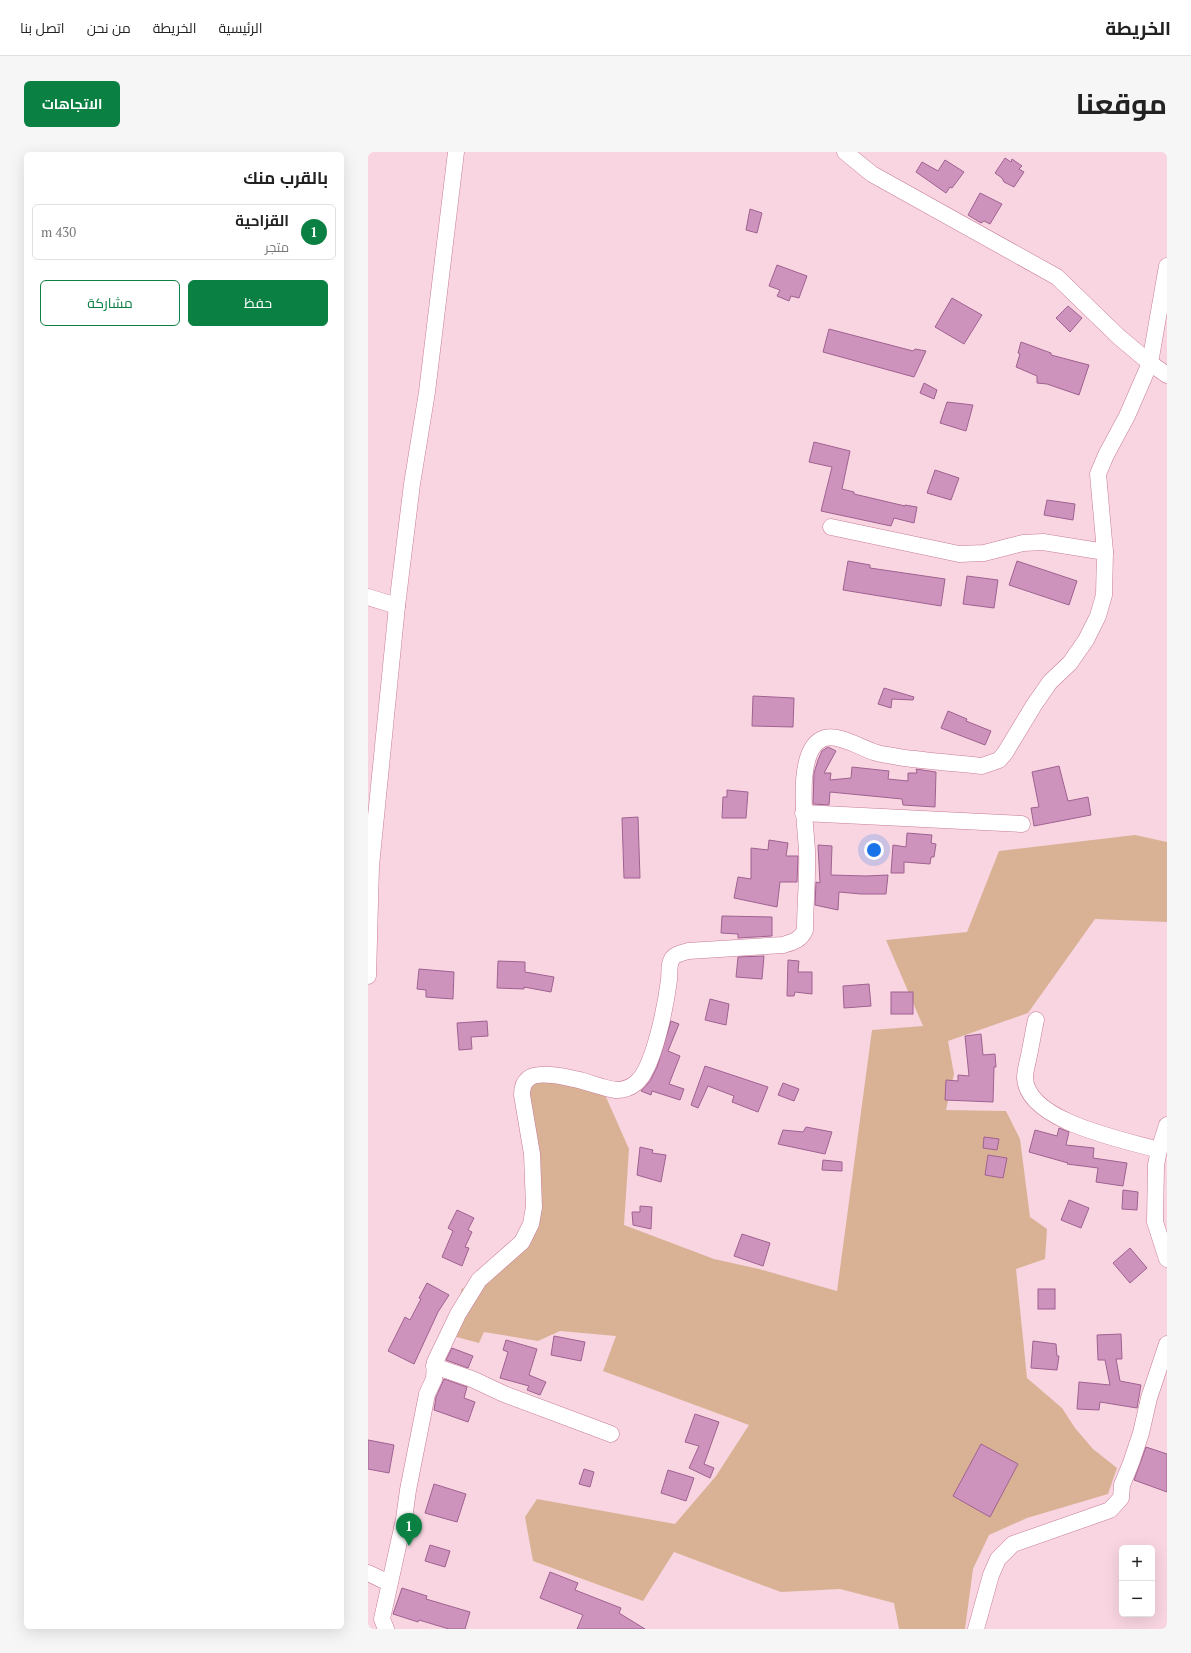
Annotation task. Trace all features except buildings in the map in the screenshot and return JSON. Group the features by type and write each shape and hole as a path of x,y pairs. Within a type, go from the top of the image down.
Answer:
{"street":[{"path":"368,976 371,866 397,606 412,484 427,392 456,152"},
{"path":"845,152 872,174 1057,277 1119,337 1167,375"},
{"path":"386,1629 382,1619 404,1519 408,1490 427,1394 434,1379 434,1366 458,1314 479,1280 522,1242 531,1224 534,1206 532,1154 522,1095 522,1086 529,1078 537,1075 549,1075 584,1081 616,1090 631,1087 640,1080 652,1058 666,994 671,960 675,956 688,951 783,945 791,943 802,936 805,930 807,852 803,813 804,780 810,754 820,741 826,738 835,738 875,753 982,766 999,760 1005,753 1034,705 1050,682 1070,663 1086,640 1098,616 1104,595 1105,552 1098,474 1106,455 1127,416 1150,363 1167,266"},
{"path":"831,527 959,554 984,553 1023,542 1042,542 1105,552"},
{"path":"368,597 397,606"},
{"path":"803,813 1022,824"},
{"path":"1036,1020 1025,1077 1027,1089 1036,1102 1070,1123 1094,1132 1159,1150"},
{"path":"1167,1125 1156,1165 1155,1222 1167,1259"},
{"path":"976,1629 979,1613 993,1570 998,1559 1013,1544 1110,1510 1121,1498 1122,1485 1139,1440 1149,1398 1167,1344"},
{"path":"434,1366 472,1379 504,1394 611,1434"},
{"path":"368,1573 389,1583"}],"shaded area":[{"path":"1135,835 1167,842 1167,922 1095,919 1028,1013 948,1041 954,1074 946,1110 1006,1111 1020,1139 1030,1217 1047,1229 1045,1259 1016,1269 1027,1378 1062,1408 1075,1428 1093,1449 1117,1468 1108,1494 1027,1518 989,1535 973,1569 965,1629 899,1629 894,1603 840,1589 781,1592 674,1552 643,1601 533,1561 525,1517 537,1499 675,1524 716,1476 749,1425 603,1371 616,1336 560,1331 538,1341 484,1332 479,1343 449,1335 462,1288 472,1292 509,1254 534,1207 523,1086 549,1075 571,1079 606,1097 629,1149 624,1225 714,1259 759,1269 837,1291 872,1030 923,1026 886,940 967,932 999,851"}],"place":[{"name":"القزاحية","path":"409,1546"}]}
